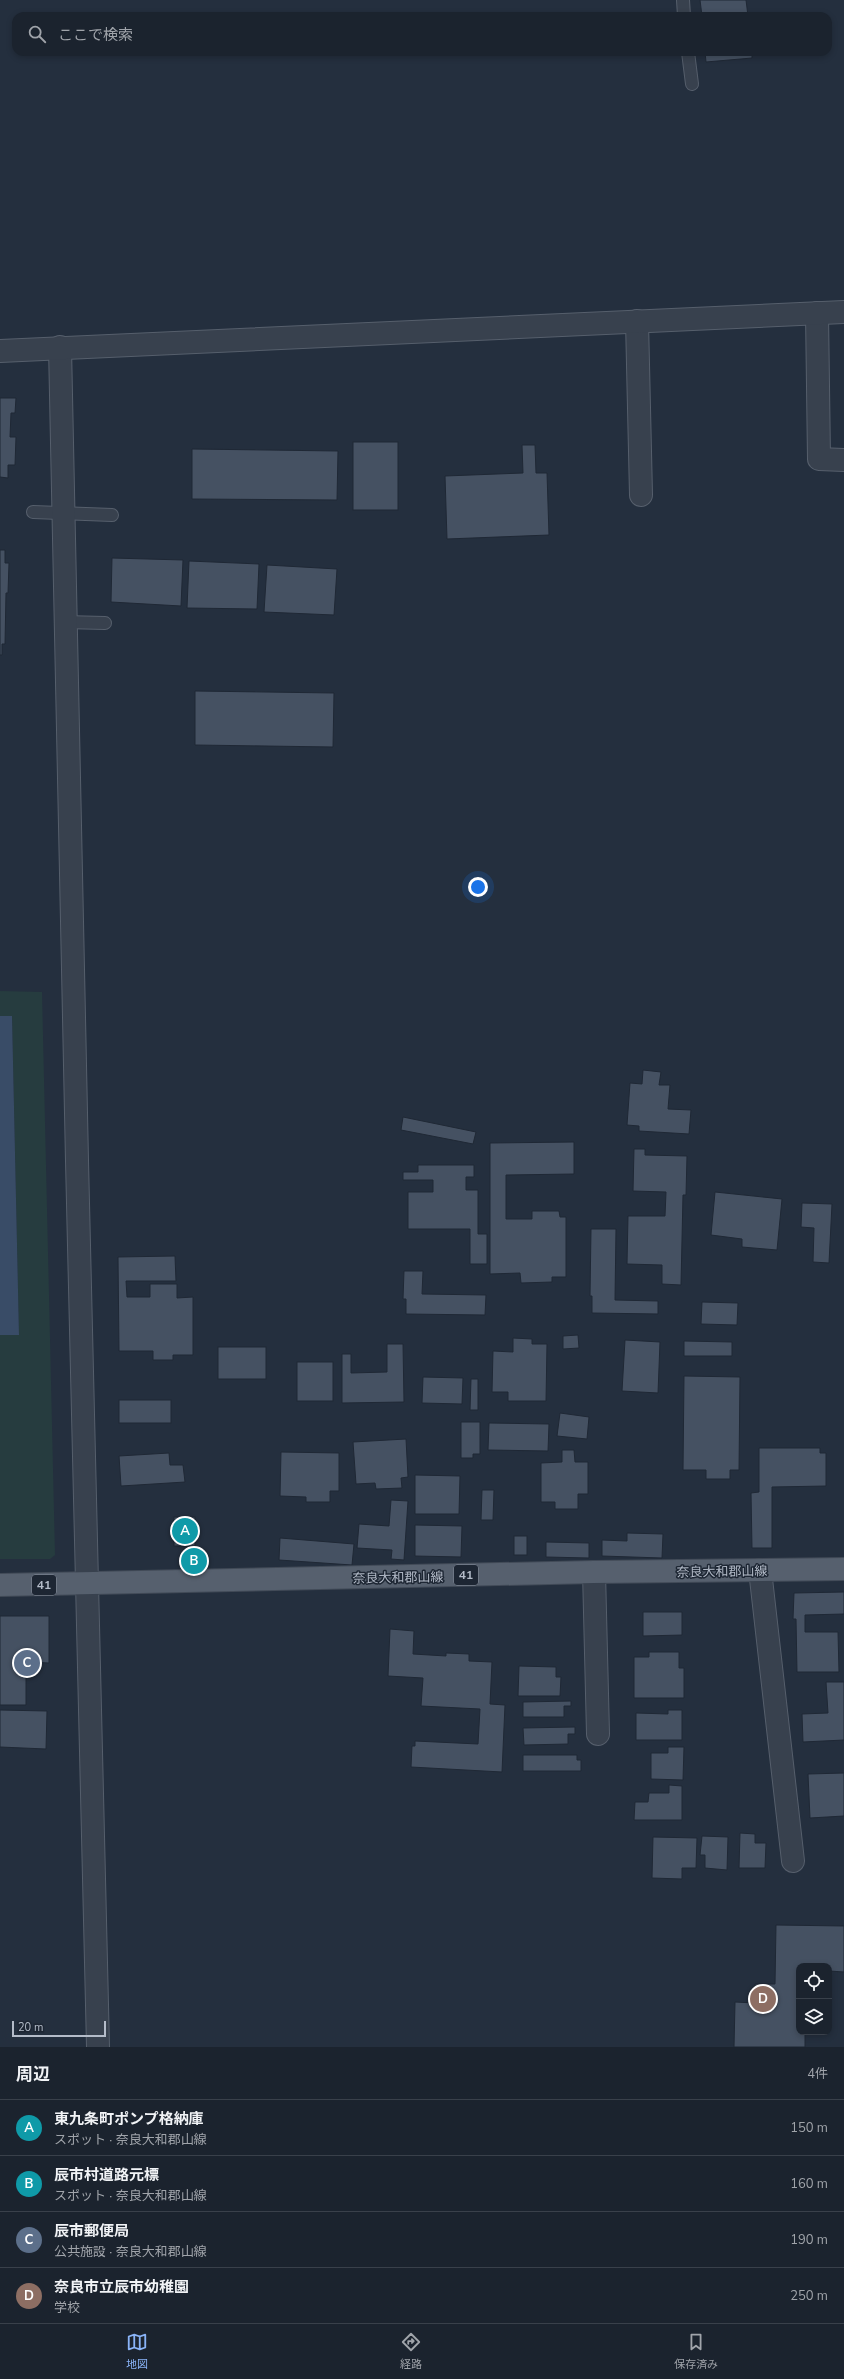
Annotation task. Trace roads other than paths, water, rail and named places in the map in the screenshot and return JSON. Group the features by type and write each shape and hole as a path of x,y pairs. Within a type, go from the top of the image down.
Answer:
{"main road":[{"name":"奈良大和郡山線","path":"0,1586 594,1572 844,1569"}],"street":[{"path":"0,351 60,347 844,312"},
{"path":"817,313 819,459 844,460"},
{"path":"637,321 641,495"},
{"path":"60,347 64,622 98,2047"},
{"path":"760,1570 793,1861"},
{"path":"594,1572 598,1734"}],"lane":[{"path":"683,0 684,12"},
{"path":"688,56 692,84"},
{"path":"33,512 112,515"},
{"path":"64,622 106,623"}],"water":[{"path":"0,1016 12,1016 19,1335 0,1335"}],"place":[{"name":"東九条町ポンプ格納庫","path":"185,1531"},
{"name":"辰市村道路元標","path":"194,1561"},
{"name":"辰市郵便局","path":"27,1663"},
{"name":"奈良市立辰市幼稚園","path":"763,1999"}]}
